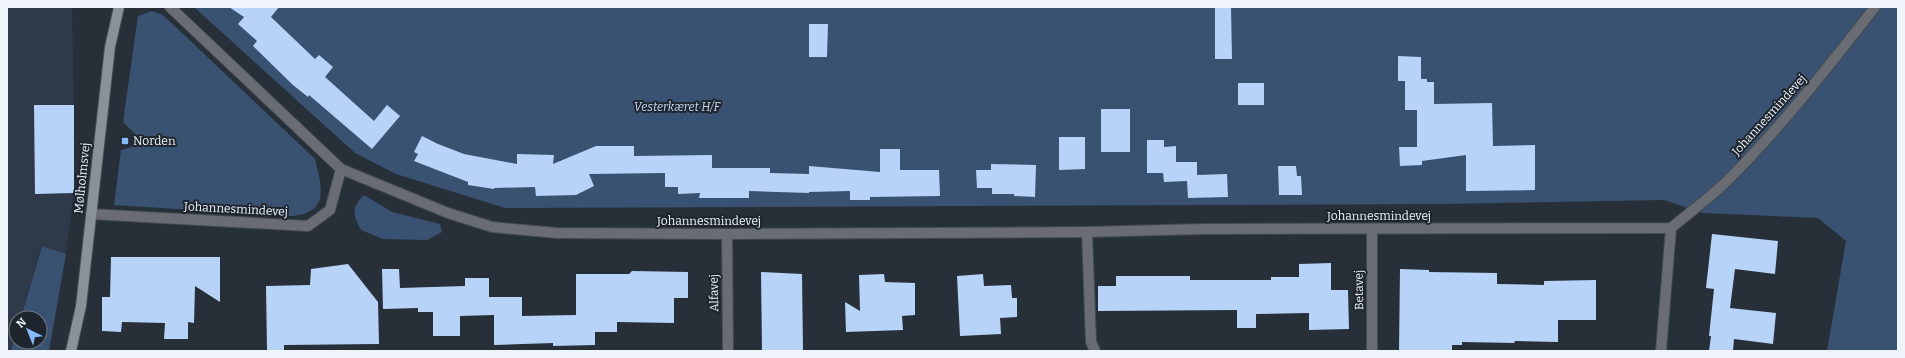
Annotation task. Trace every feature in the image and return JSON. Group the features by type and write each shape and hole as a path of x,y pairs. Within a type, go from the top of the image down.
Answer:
{"street":[{"name":"Mølholmsvej","path":"71,351 81,306 110,47 119,7"},
{"name":"Johannesmindevej","path":"170,7 341,169 448,212 492,227 557,233 727,234 1087,232 1203,229 1671,228 1728,180 1753,154 1809,91 1875,7"},
{"name":"Johannesmindevej","path":"91,214 308,226 330,210 341,169"},
{"path":"1661,351 1671,228"},
{"name":"Betavej","path":"1372,229 1372,351"},
{"path":"1087,232 1091,342 1095,351"},
{"name":"Alfavej","path":"727,234 728,351"}],"shaded area":[{"path":"7,7 72,7 74,193 66,254 41,246 23,310 8,310 8,350 12,350 7,351"}],"green space":[{"name":"Vesterkæret H/F","path":"194,7 1898,7 1898,351 1827,351 1846,241 1818,218 1703,213 1664,200 1441,204 505,208 396,174 355,153"},
{"path":"152,11 163,15 315,159 321,189 317,204 312,210 303,214 290,216 114,205 121,150 136,146 138,137 123,122 138,16"},
{"path":"364,195 392,212 440,224 442,232 427,240 383,239 361,230 356,220 355,208"},
{"path":"42,246 66,254 49,351 11,351 48,350 48,310 23,310"}],"building":[{"path":"229,7 279,7 271,17 315,59 319,55 333,67 325,77 374,121 387,105 400,116 372,149 309,95 308,97 293,85 253,46 257,41 238,24 244,17"},
{"path":"1215,7 1231,7 1232,59 1215,59"},
{"path":"809,24 828,24 827,57 809,57"},
{"path":"1398,56 1421,57 1421,79 1427,79 1427,82 1434,82 1434,104 1492,103 1493,146 1535,145 1535,190 1466,191 1466,155 1422,161 1422,165 1400,166 1399,147 1417,147 1417,110 1405,110 1405,81 1398,81"},
{"path":"1238,83 1264,83 1264,105 1238,105"},
{"path":"34,105 74,105 74,193 35,194"},
{"path":"1101,109 1130,109 1130,152 1101,152"},
{"path":"422,136 464,154 517,164 517,154 554,155 553,164 596,146 634,146 634,156 712,155 712,168 770,168 770,173 809,174 809,166 880,172 880,149 900,149 900,170 939,170 940,196 870,197 870,200 850,200 850,191 809,193 749,191 749,198 699,198 700,193 678,194 678,187 665,187 665,173 589,174 594,186 576,195 536,196 535,187 494,189 468,185 468,182 414,161 418,154 414,152"},
{"path":"1059,137 1085,137 1085,169 1059,170"},
{"path":"1147,140 1164,140 1164,147 1176,146 1176,162 1197,162 1197,175 1227,174 1228,197 1188,198 1187,181 1164,182 1163,173 1147,173"},
{"path":"991,164 1036,165 1035,197 1014,196 1014,194 992,194 992,188 977,188 976,170 991,170"},
{"path":"1278,166 1296,166 1297,176 1301,176 1302,195 1279,195"},
{"path":"1712,234 1778,241 1775,274 1735,269 1730,308 1776,313 1773,344 1734,339 1733,351 1709,351 1711,336 1709,336 1714,289 1706,288"},
{"path":"111,257 220,257 220,302 195,286 194,323 188,322 188,339 164,339 165,323 122,322 121,332 102,331 102,297 110,297"},
{"path":"1331,263 1331,290 1348,290 1349,329 1309,330 1309,313 1256,314 1256,328 1237,328 1237,310 1098,311 1098,286 1116,286 1116,276 1190,276 1190,280 1271,280 1271,277 1299,277 1299,264"},
{"path":"348,264 378,302 379,344 284,345 284,351 267,351 266,286 310,285 311,269"},
{"path":"382,269 399,269 400,288 465,286 465,278 489,278 489,297 522,297 522,316 576,315 576,274 629,274 632,271 688,272 688,298 674,298 674,323 617,322 617,332 595,332 595,345 553,346 553,343 494,345 494,315 460,316 460,336 433,336 433,312 418,312 418,308 383,309"},
{"path":"1400,269 1429,270 1429,272 1497,273 1497,284 1544,285 1544,281 1596,280 1596,320 1558,320 1558,342 1462,342 1462,345 1452,345 1452,351 1399,351"},
{"path":"761,272 802,274 803,351 762,351"},
{"path":"884,274 885,282 915,283 915,315 902,316 903,330 846,332 845,302 860,311 859,275"},
{"path":"983,274 984,286 1011,285 1012,298 1017,298 1017,317 1000,318 1001,334 960,336 957,276"}],"place":[{"name":"Norden","path":"125,141"}]}
